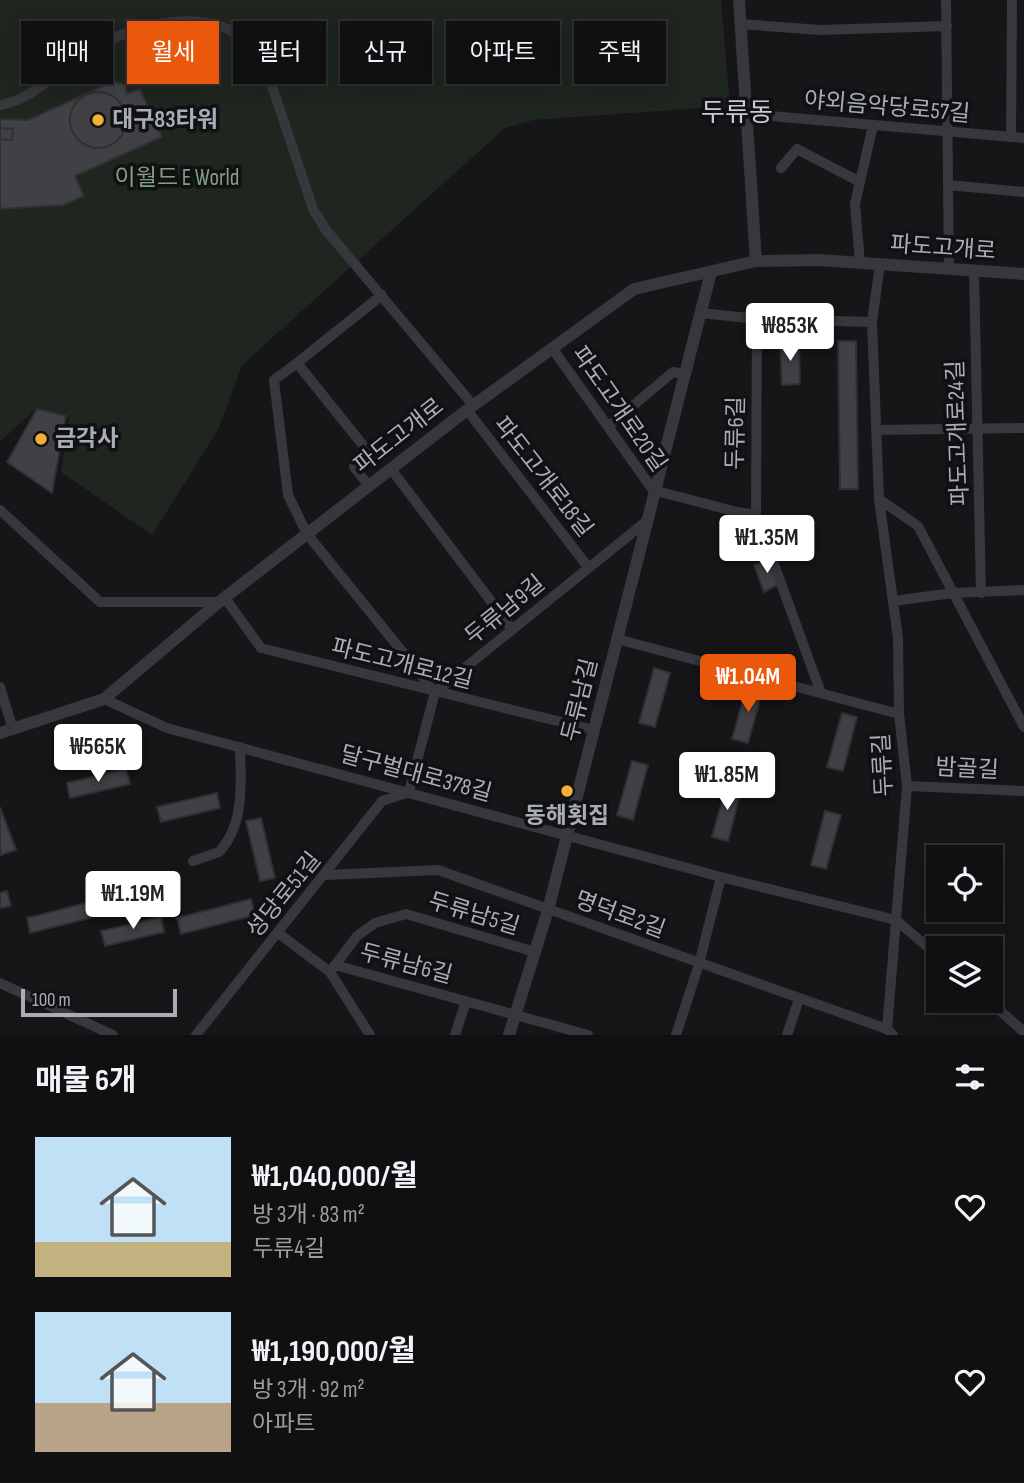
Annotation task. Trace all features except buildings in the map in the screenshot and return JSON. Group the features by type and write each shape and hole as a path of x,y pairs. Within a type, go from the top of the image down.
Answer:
{"street":[{"path":"739,0 756,261"},
{"path":"946,0 949,269"},
{"path":"1011,137 1012,0"},
{"path":"0,105 32,95 100,44 177,10"},
{"name":"파도고개로18길","path":"226,17 250,35 262,56 313,209 470,407 588,568"},
{"path":"740,24 820,30 947,26"},
{"name":"야외음악당로57길","path":"747,114 1024,138"},
{"name":"파도고개로","path":"860,263 855,204 873,125"},
{"path":"781,167 797,149 860,182"},
{"path":"948,185 1024,191"},
{"name":"파도고개로","path":"6,731 104,699 222,600 470,407 634,289 756,261 860,263 1024,274"},
{"name":"두류길","path":"880,264 872,322 879,499 898,638 899,714 907,786 890,1032"},
{"name":"파도고개로24길","path":"974,271 981,593"},
{"name":"두류남길","path":"509,1035 548,910 648,520 653,490 711,272"},
{"path":"382,295 274,380 288,495 307,534 435,692 409,792"},
{"path":"701,313 757,319 872,322"},
{"name":"두류6길","path":"757,319 756,515 821,693"},
{"name":"파도고개로20길","path":"552,348 610,425 653,490 756,515"},
{"path":"298,363 370,454 354,467 369,486"},
{"path":"610,425 673,372 685,374"},
{"path":"876,430 1024,428"},
{"path":"391,469 512,629"},
{"path":"879,499 918,526 1024,727"},
{"path":"0,510 100,602 222,600"},
{"name":"두류남9길","path":"435,692 648,520"},
{"path":"893,601 953,593 1024,590"},
{"name":"파도고개로12길","path":"222,600 261,648 594,730"},
{"path":"617,639 899,714"},
{"path":"0,687 6,731"},
{"name":"달구벌대로378길","path":"104,699 167,728 721,877 896,920 926,946"},
{"path":"193,861 219,852 237,820 240,809 240,747"},
{"name":"밤골길","path":"907,786 1024,791"},
{"name":"성당로51길","path":"196,1035 382,802 409,792"},
{"name":"명덕로2길","path":"326,875 438,870 890,1032"},
{"path":"676,1035 699,964 721,877"},
{"name":"두류남5길","path":"332,968 357,936 375,923 405,914 535,952"},
{"name":"두류남6길","path":"278,933 332,968 466,1001 564,1032 587,1035"},
{"path":"332,968 371,1034"},
{"path":"0,984 113,1035"},
{"path":"788,1035 799,999"},
{"name":"두류남6길","path":"455,1035 466,1001"},
{"path":"1003,1013 1022,1030"}],"green space":[{"name":"이월드 E World","path":"0,0 721,0 730,106 533,120 505,128 242,365 219,428 152,535 61,472 69,418 35,409 0,442"}],"place":[{"name":"대구83타워","path":"98,120"},
{"name":"금각사","path":"41,439"},
{"name":"동해횟집","path":"567,791"}],"district":[{"name":"두류동","path":"737,113"}]}
